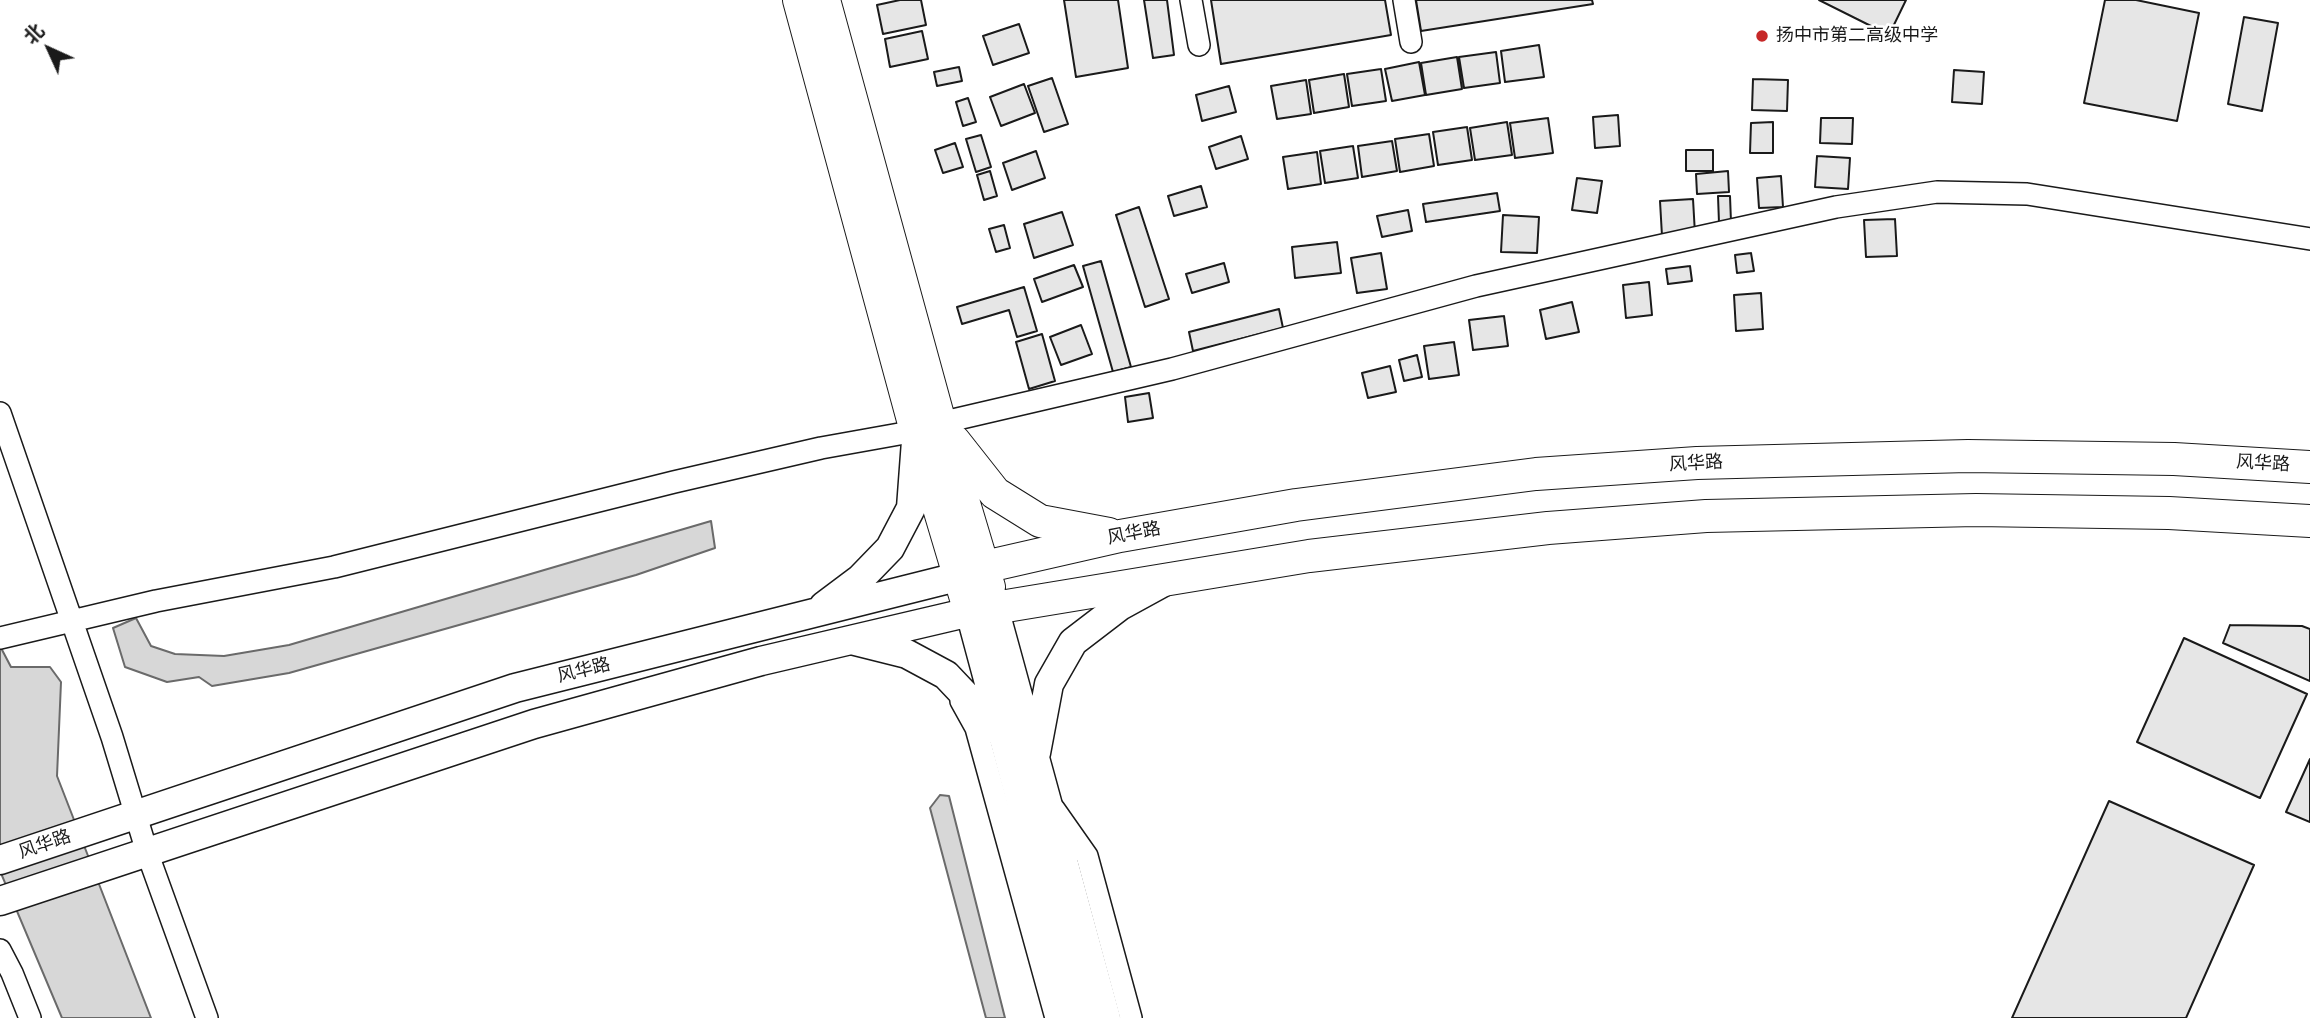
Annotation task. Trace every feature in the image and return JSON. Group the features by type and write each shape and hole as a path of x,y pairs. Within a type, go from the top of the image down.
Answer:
{"highway":[{"path":"799,0 973,572 982,610"},
{"path":"824,0 928,427 995,493 1040,521 1120,536"},
{"name":"风华路","path":"973,572 1120,536 1296,505 1535,474 1697,463 1968,456 2174,459 2310,467"},
{"name":"风华路","path":"982,610 1309,556 1548,527 1706,516 1976,510 2169,513 2310,521"}],"main road":[{"path":"814,614 860,579 890,548 911,508 928,427"},
{"name":"风华路","path":"0,860 515,688 973,572"},
{"path":"1035,759 1049,684 1073,642 1120,606 1172,578"},
{"path":"982,610 1003,735 1079,1018"},
{"path":"982,610 1035,759 1106,1018"},
{"name":"风华路","path":"0,901 534,724 761,661 982,610"},
{"path":"852,640 907,654 946,675 1003,735"}],"street":[{"path":"1191,0 1199,45"},
{"path":"1404,0 1411,42"},
{"path":"0,638 156,601 334,567 700,476 928,427 1172,369 1476,286 1836,207 1937,192 2027,194 2310,239"},
{"path":"0,412 112,737 124,819 207,1018"},
{"path":"946,675 976,728 1056,1018"},
{"path":"1045,797 1087,856 1131,1018"},
{"path":"0,950 30,1018"}],"shaded area":[{"path":"711,521 715,548 636,575 289,673 212,686 199,677 167,682 125,667 113,628 136,618 151,646 175,654 224,656 289,645"},
{"path":"0,646 11,667 50,667 61,682 57,776 151,1018 62,1018 0,871"},
{"path":"940,795 949,796 1005,1018 986,1018 930,808"}],"building":[{"path":"900,0 921,0 926,25 883,34 877,5"},
{"path":"1064,0 1118,0 1128,68 1076,77"},
{"path":"1144,0 1167,0 1174,55 1153,58"},
{"path":"1211,0 1385,0 1391,35 1221,64"},
{"path":"1416,0 1592,0 1593,4 1421,31"},
{"path":"1819,0 1906,0 1889,35"},
{"path":"2105,0 2136,0 2199,13 2177,121 2084,103"},
{"path":"2244,17 2278,23 2262,111 2228,104"},
{"path":"1019,24 1029,53 993,65 983,36"},
{"path":"922,31 928,59 890,67 885,39"},
{"path":"1539,45 1544,77 1505,82 1501,51"},
{"path":"1496,52 1500,83 1464,88 1459,57"},
{"path":"1457,57 1462,89 1426,95 1421,63"},
{"path":"1419,62 1425,95 1392,101 1385,69"},
{"path":"959,67 962,81 937,86 934,72"},
{"path":"1381,69 1386,101 1352,106 1347,74"},
{"path":"1954,70 1984,72 1982,104 1952,102"},
{"path":"1344,74 1349,107 1314,113 1309,80"},
{"path":"1052,78 1068,124 1044,132 1028,86"},
{"path":"1753,79 1788,80 1787,111 1752,110"},
{"path":"1306,80 1311,114 1277,119 1271,86"},
{"path":"1024,84 1035,113 1001,126 990,97"},
{"path":"1229,86 1236,112 1202,121 1196,95"},
{"path":"968,98 976,122 963,126 956,102"},
{"path":"1618,115 1620,146 1595,148 1593,117"},
{"path":"1548,118 1553,153 1515,158 1510,123"},
{"path":"1821,118 1853,118 1852,144 1820,143"},
{"path":"1507,122 1512,155 1475,160 1470,128"},
{"path":"1773,122 1773,153 1750,153 1751,123"},
{"path":"1467,127 1472,160 1438,165 1433,132"},
{"path":"1429,134 1434,166 1400,172 1395,139"},
{"path":"981,135 991,167 976,172 966,139"},
{"path":"1241,136 1248,159 1216,169 1209,147"},
{"path":"1392,141 1397,171 1362,177 1358,146"},
{"path":"955,143 963,167 943,173 935,150"},
{"path":"1353,146 1358,178 1325,183 1320,151"},
{"path":"1686,150 1713,150 1713,171 1686,171"},
{"path":"1036,151 1045,178 1012,190 1003,163"},
{"path":"1317,152 1321,184 1288,189 1283,157"},
{"path":"1817,156 1850,158 1848,189 1815,187"},
{"path":"990,171 997,196 984,200 977,175"},
{"path":"1728,171 1729,192 1697,194 1696,174"},
{"path":"1781,176 1783,207 1759,208 1757,178"},
{"path":"1577,178 1602,181 1597,213 1572,210"},
{"path":"1201,186 1207,207 1174,216 1168,196"},
{"path":"1497,193 1500,211 1426,222 1423,204"},
{"path":"1718,196 1730,196 1731,222 1719,223"},
{"path":"1693,199 1695,234 1662,236 1660,201"},
{"path":"1139,207 1169,299 1145,307 1116,215"},
{"path":"1408,210 1412,231 1382,237 1377,216"},
{"path":"1062,212 1073,245 1034,258 1024,224"},
{"path":"1503,215 1539,217 1537,253 1501,252"},
{"path":"1895,219 1897,256 1866,257 1864,220"},
{"path":"1004,225 1010,248 996,252 989,229"},
{"path":"1337,242 1341,273 1295,278 1292,247"},
{"path":"1381,253 1387,289 1357,293 1351,258"},
{"path":"1751,253 1754,271 1737,273 1735,255"},
{"path":"1101,261 1131,367 1113,372 1083,266"},
{"path":"1224,263 1229,282 1192,293 1186,274"},
{"path":"1074,265 1083,287 1042,302 1034,279"},
{"path":"1690,266 1692,281 1668,284 1666,269"},
{"path":"1649,282 1652,315 1626,318 1623,285"},
{"path":"1024,287 1037,331 1017,337 1009,310 962,324 957,307"},
{"path":"1761,293 1763,329 1736,331 1734,295"},
{"path":"1572,302 1579,332 1546,339 1540,310"},
{"path":"1279,309 1283,328 1193,351 1189,332"},
{"path":"1504,316 1508,346 1473,350 1469,320"},
{"path":"1081,325 1092,354 1061,365 1050,337"},
{"path":"1042,334 1055,381 1029,389 1016,342"},
{"path":"1454,342 1459,375 1429,379 1424,346"},
{"path":"1417,355 1422,377 1404,381 1399,360"},
{"path":"1390,366 1396,392 1368,398 1362,373"},
{"path":"1149,393 1153,418 1128,422 1125,397"},
{"path":"2230,625 2302,626 2310,629 2310,681 2223,643"},
{"path":"2184,638 2307,694 2260,798 2137,742"},
{"path":"2310,759 2310,822 2286,812"},
{"path":"2109,801 2254,865 2186,1018 2012,1018"}],"place":[{"name":"扬中市第二高级中学","path":"1762,36"}]}
